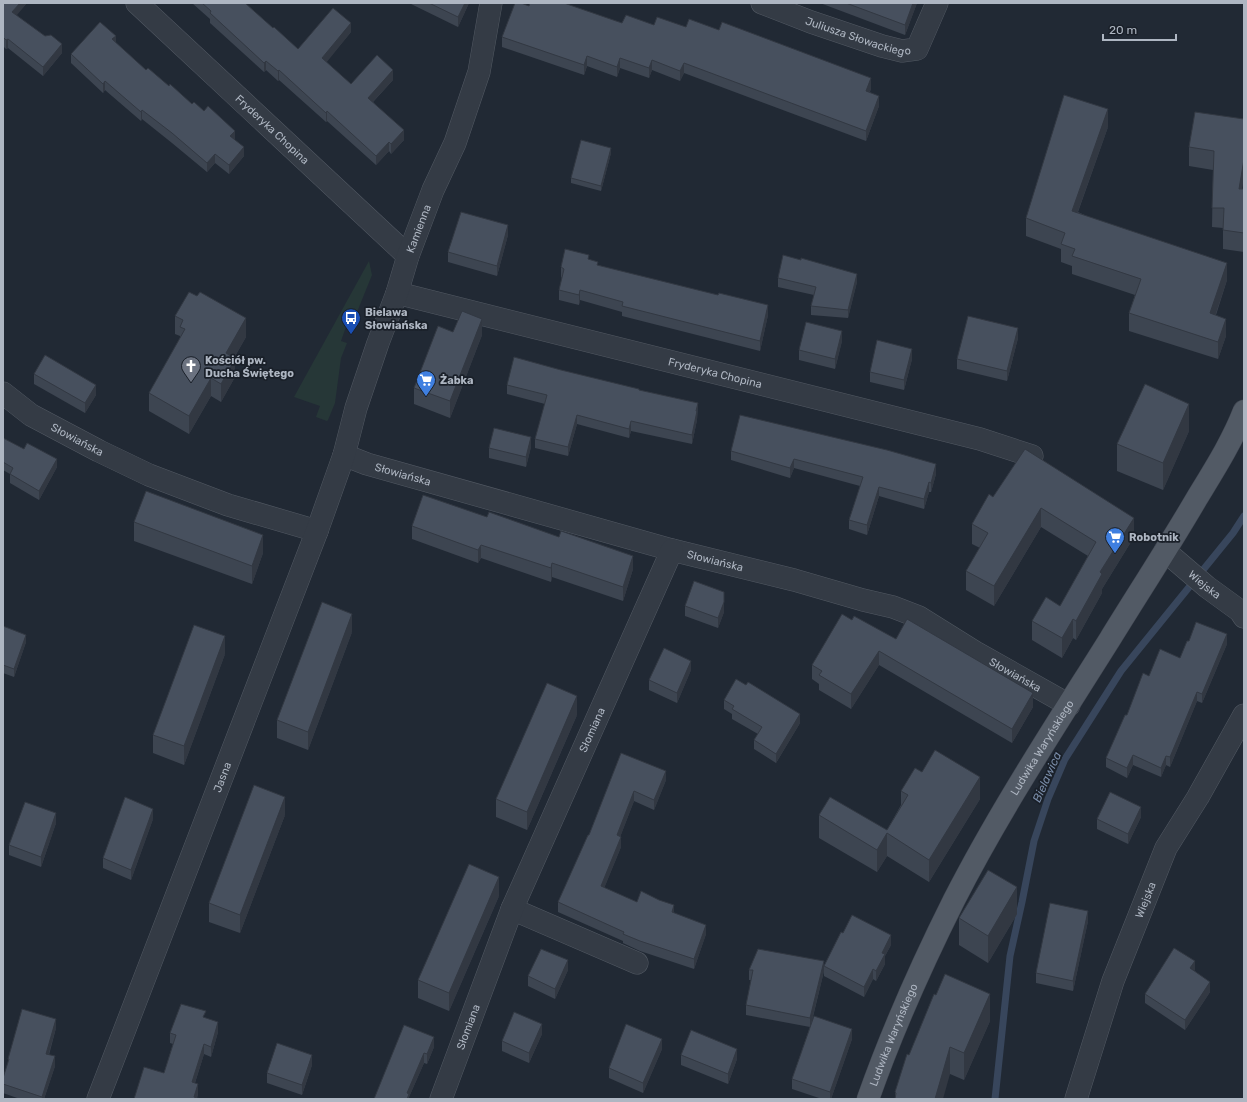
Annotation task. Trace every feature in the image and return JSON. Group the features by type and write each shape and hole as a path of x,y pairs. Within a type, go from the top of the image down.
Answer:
{"main road":[{"name":"Ludwika Waryńskiego","path":"868,1099 911,991 955,899 1003,812 1227,449 1244,411"}],"street":[{"name":"Fryderyka Chopina","path":"138,3 408,256"},
{"name":"Kamienna","path":"344,456 356,408 397,293 408,256 433,190 455,143 479,72 491,3"},
{"name":"Juliusza Słowackiego","path":"762,3 810,22 882,46 902,51 917,49 936,7"},
{"name":"Fryderyka Chopina","path":"397,293 972,437 1032,456"},
{"name":"Słowiańska","path":"3,393 31,415 148,475 228,505 317,530"},
{"name":"Jasna","path":"98,1099 317,530 344,456"},
{"name":"Słowiańska","path":"344,456 367,464 672,550 794,580 893,607 919,617 975,652 1069,704"},
{"name":"Słomiana","path":"440,1099 512,909 672,550"},
{"name":"Wiejska","path":"1165,551 1208,587 1240,611 1244,617"},
{"name":"Wiejska","path":"1076,1099 1113,981 1166,848 1198,797 1244,715"},
{"path":"512,909 637,963"}],"shaded area":[{"path":"369,261 372,275 353,322 348,321 341,341 347,343 341,358 335,403 327,421 316,417 320,406 294,397"}],"building":[{"path":"3,3 20,3 12,12 45,36 51,35 62,44 43,67 8,39 6,40 3,37"},
{"path":"202,3 245,3 298,49 333,8 351,23 322,58 351,84 377,55 393,70 368,98 404,130 391,144 389,142 376,156 279,70 278,71 266,61 264,63 210,13 211,11"},
{"path":"429,3 465,3 458,17"},
{"path":"515,3 521,3 529,6 530,3 564,3 622,23 626,15 654,25 657,17 686,27 689,19 719,30 722,22 871,78 866,91 879,96 866,131 684,63 680,71 652,60 649,68 620,58 617,67 587,56 584,65 502,37"},
{"path":"846,3 913,3 905,25"},
{"path":"100,22 116,36 112,39 146,70 148,68 169,86 170,84 192,104 194,102 204,111 208,106 235,131 230,136 244,147 229,165 215,154 207,163 172,133 142,110 141,112 105,81 103,84 71,54"},
{"path":"1064,95 1108,109 1072,211 1227,263 1210,313 1226,319 1218,342 1129,313 1141,279 1072,256 1075,249 1061,244 1065,233 1026,218"},
{"path":"1195,112 1244,119 1244,159 1239,189 1244,189 1244,233 1223,230 1224,208 1212,208 1214,151 1189,147"},
{"path":"581,140 611,148 601,186 571,178"},
{"path":"461,212 508,225 497,266 448,252"},
{"path":"565,249 589,255 588,259 598,262 597,265 718,295 719,293 768,305 760,341 622,306 623,302 580,290 579,295 559,290 564,269 561,267"},
{"path":"783,255 801,260 801,258 857,274 848,310 811,306 816,287 778,278"},
{"name":"Kościół pw. Ducha Świętego","path":"189,292 197,296 200,292 246,318 226,353 235,359 221,384 211,378 189,416 149,393 185,329 180,327 183,320 175,316"},
{"path":"462,311 482,319 450,401 414,388 438,326 453,332"},
{"path":"968,316 1018,328 1007,371 957,359"},
{"path":"806,322 842,331 835,359 799,350"},
{"path":"877,340 912,349 904,380 870,372"},
{"path":"45,355 96,385 85,403 34,374"},
{"path":"514,357 639,390 698,403 692,435 631,421 629,429 577,415 568,447 535,439 547,395 507,385"},
{"path":"1145,384 1189,404 1163,463 1117,444"},
{"path":"740,415 887,450 936,464 931,483 929,482 924,499 879,487 867,525 849,520 863,477 794,459 790,468 731,451"},
{"path":"494,428 531,437 526,457 489,448"},
{"path":"3,438 24,449 27,443 57,459 39,491 10,474 13,468 3,462"},
{"path":"1025,449 1134,518 1100,572 1102,574 1076,621 1073,619 1062,638 1032,621 1046,597 1060,606 1096,542 1041,508 994,586 966,571 988,533 972,524 989,494 993,497"},
{"path":"146,491 263,535 252,566 134,522"},
{"path":"423,495 487,517 489,512 559,537 561,531 633,556 623,587 552,563 551,568 481,545 478,550 412,526"},
{"path":"694,581 724,592 724,602 718,618 685,606"},
{"path":"322,602 352,614 308,732 277,720"},
{"path":"842,614 852,620 854,616 896,639 907,619 1033,693 1012,729 879,651 851,694 819,675 822,671 812,665"},
{"path":"1196,622 1227,634 1202,694 1197,692 1170,757 1166,756 1161,768 1133,755 1127,768 1106,758 1125,715 1127,715 1143,673 1149,676 1160,649 1180,658 1187,641 1189,641"},
{"path":"194,625 225,636 184,746 153,735"},
{"path":"3,626 26,635 14,669 3,665"},
{"path":"664,648 691,661 677,693 649,680"},
{"path":"736,679 746,685 748,682 800,714 776,754 754,740 762,727 732,709 734,706 724,700"},
{"path":"547,683 577,696 527,812 496,799"},
{"path":"935,750 980,777 929,860 887,833 877,850 819,815 830,797 887,830 908,795 901,791 915,768 922,772"},
{"path":"621,753 666,771 654,800 634,791 617,835 621,837 601,886 637,902 641,891 659,900 674,905 672,912 706,925 694,959 623,934 624,932 558,902 589,835"},
{"path":"254,785 285,797 240,915 209,903"},
{"path":"1110,792 1141,807 1128,834 1097,819"},
{"path":"125,797 153,809 131,870 103,858"},
{"path":"25,802 56,813 41,857 9,845"},
{"path":"469,864 499,877 449,993 418,980"},
{"path":"988,870 1017,887 988,936 959,918"},
{"path":"1050,903 1088,911 1073,981 1036,973"},
{"path":"852,915 891,935 882,953 885,954 876,971 873,969 864,987 824,966 841,932 843,933"},
{"path":"1174,948 1195,961 1190,968 1210,982 1185,1020 1145,994"},
{"path":"541,949 568,960 555,989 528,976"},
{"path":"758,949 824,961 810,1018 746,1005 753,970 749,970"},
{"path":"945,974 990,994 964,1053 950,1047 935,1099 895,1099 895,1092 907,1054 909,1055 934,994 936,995"},
{"path":"181,1004 206,1011 203,1017 218,1022 211,1047 204,1044 192,1082 198,1084 194,1097 201,1099 134,1099 144,1067 164,1073 176,1035 170,1033"},
{"path":"22,1009 56,1019 46,1054 55,1056 42,1097 3,1084 3,1078"},
{"path":"514,1012 542,1024 529,1053 502,1041"},
{"path":"814,1016 852,1029 830,1092 792,1079"},
{"path":"626,1024 662,1039 643,1083 609,1068"},
{"path":"404,1025 434,1037 427,1054 424,1053 407,1093 409,1094 407,1099 374,1099"},
{"path":"691,1030 737,1049 728,1074 681,1055"},
{"path":"277,1043 312,1055 302,1085 267,1073"}],"waterway":[{"name":"Bielawica","path":"995,1099 1010,956 1034,841 1048,799 1065,759 1121,671 1233,533 1244,516"}],"place":[{"name":"Bielawa Słowiańska","path":"351,335"},
{"name":"Kościół pw. Ducha Świętego","path":"191,383"},
{"name":"Żabka","path":"426,397"},
{"name":"Robotnik","path":"1115,554"}]}
